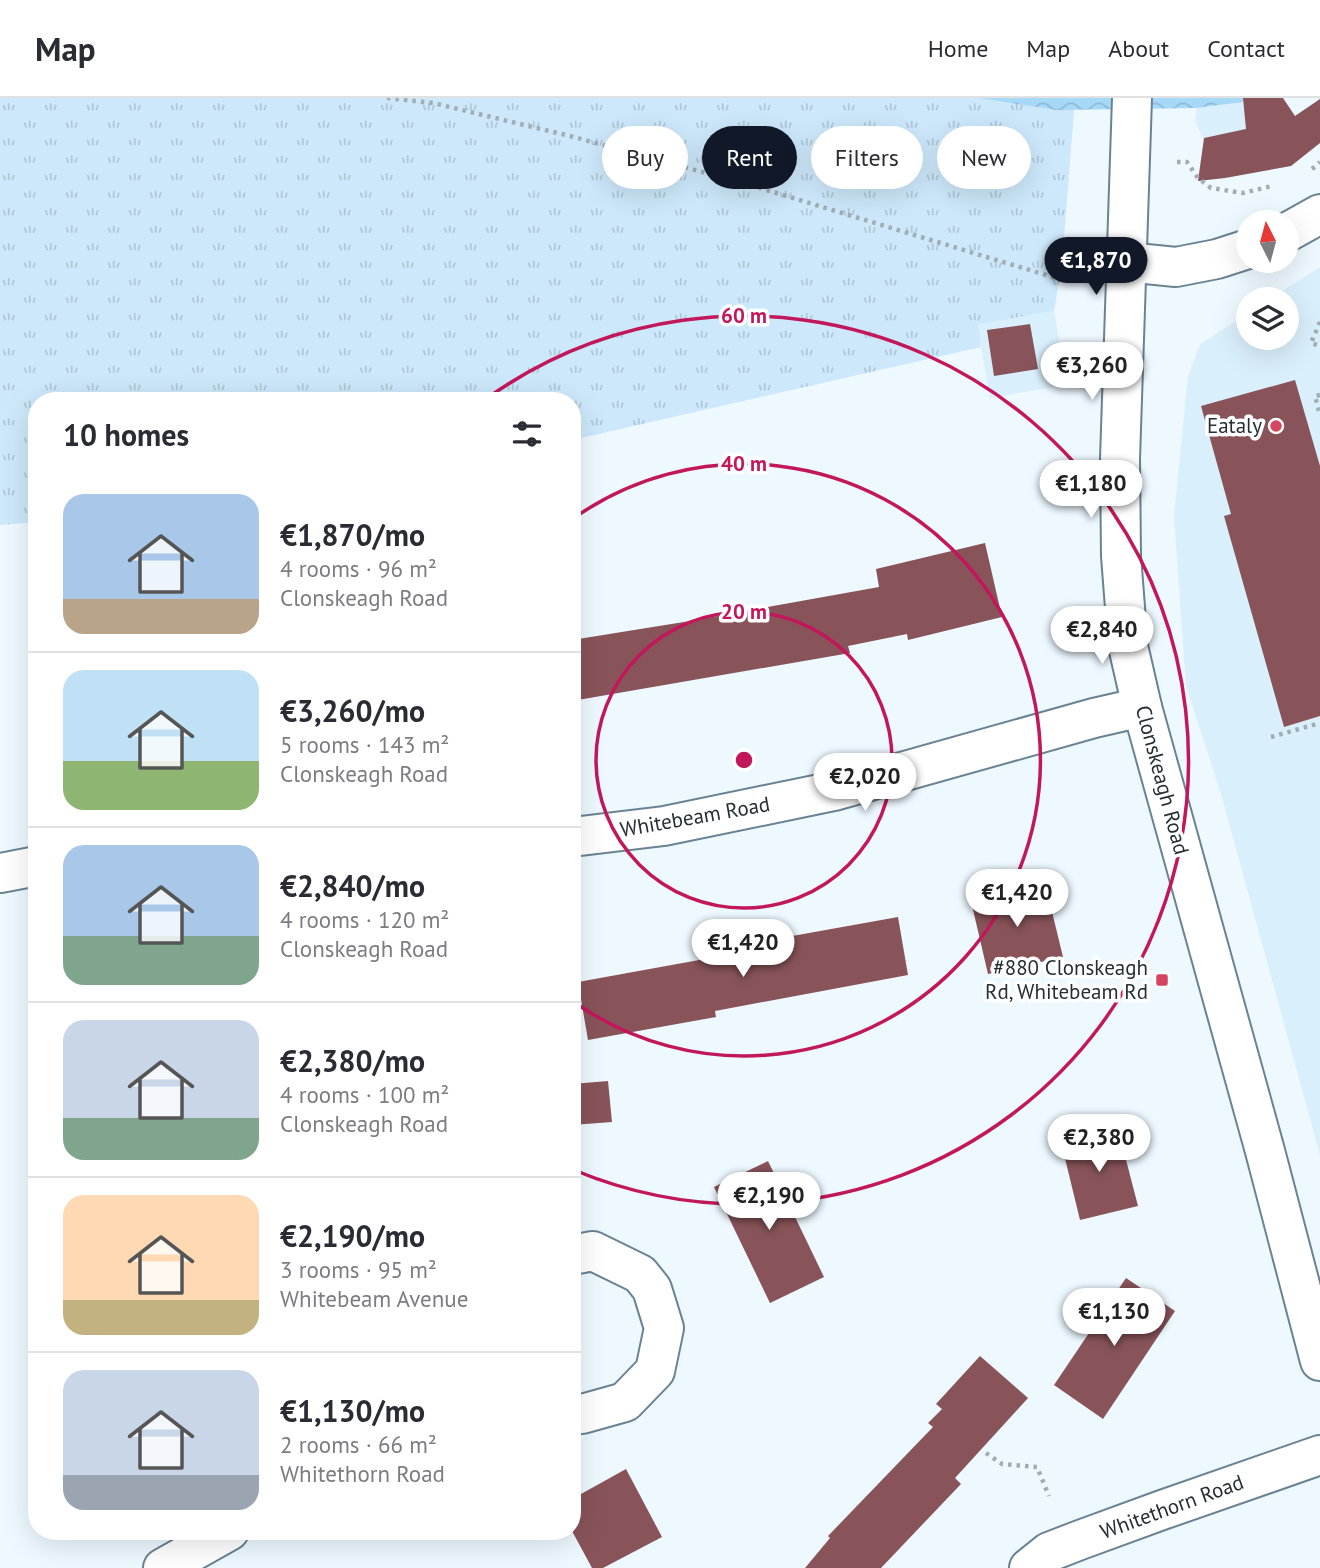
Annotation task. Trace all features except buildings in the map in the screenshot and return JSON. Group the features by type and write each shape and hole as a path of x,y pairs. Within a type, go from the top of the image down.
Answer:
{"street":[{"name":"Clonskeagh Road","path":"1131,109 1120,459 1121,556 1128,646 1142,707 1320,1361"},
{"path":"1299,226 1320,214"},
{"path":"1126,271 1176,267 1217,260 1236,253"},
{"name":"Whitebeam Road","path":"581,836 664,826 834,791 1142,707"},
{"path":"0,873 28,868"},
{"path":"581,1253 593,1251 640,1274 652,1289 664,1328 655,1371 625,1402 581,1414"},
{"name":"Whitethorn Road","path":"1030,1568 1049,1552 1320,1455"},
{"path":"163,1568 213,1540"}],"path":[{"path":"387,98 433,103 750,184 1059,279 1126,271"},
{"path":"1177,162 1187,162 1198,178 1211,188 1243,193 1276,186"},
{"path":"1305,174 1320,162"},
{"path":"1320,322 1311,343 1320,346"},
{"path":"1320,395 1315,397 1320,415"},
{"path":"1271,737 1320,723"},
{"path":"986,1453 1002,1464 1037,1467 1049,1496"}],"shaded area":[{"path":"1243,98 1283,98 1295,116 1320,99 1320,143 1291,166 1217,179 1208,176 1204,141 1195,121 1197,108 1243,102"},
{"path":"1320,267 1320,1155 1221,794 1186,686 1174,516 1188,376 1200,344 1236,321 1236,350 1299,350 1299,287 1289,287"},
{"path":"1054,311 1067,385 990,398 977,324"}],"green space":[{"path":"0,98 1075,98 1062,263 1054,311 978,324 981,347 581,438 581,392 28,392 28,523 0,525"}],"water":[{"path":"979,98 1243,98 1243,102 1196,108 1057,110"}],"place":[{"name":"Eataly","path":"1276,426"},
{"name":"#880 Clonskeagh Rd, Whitebeam Rd","path":"1162,980"}]}
